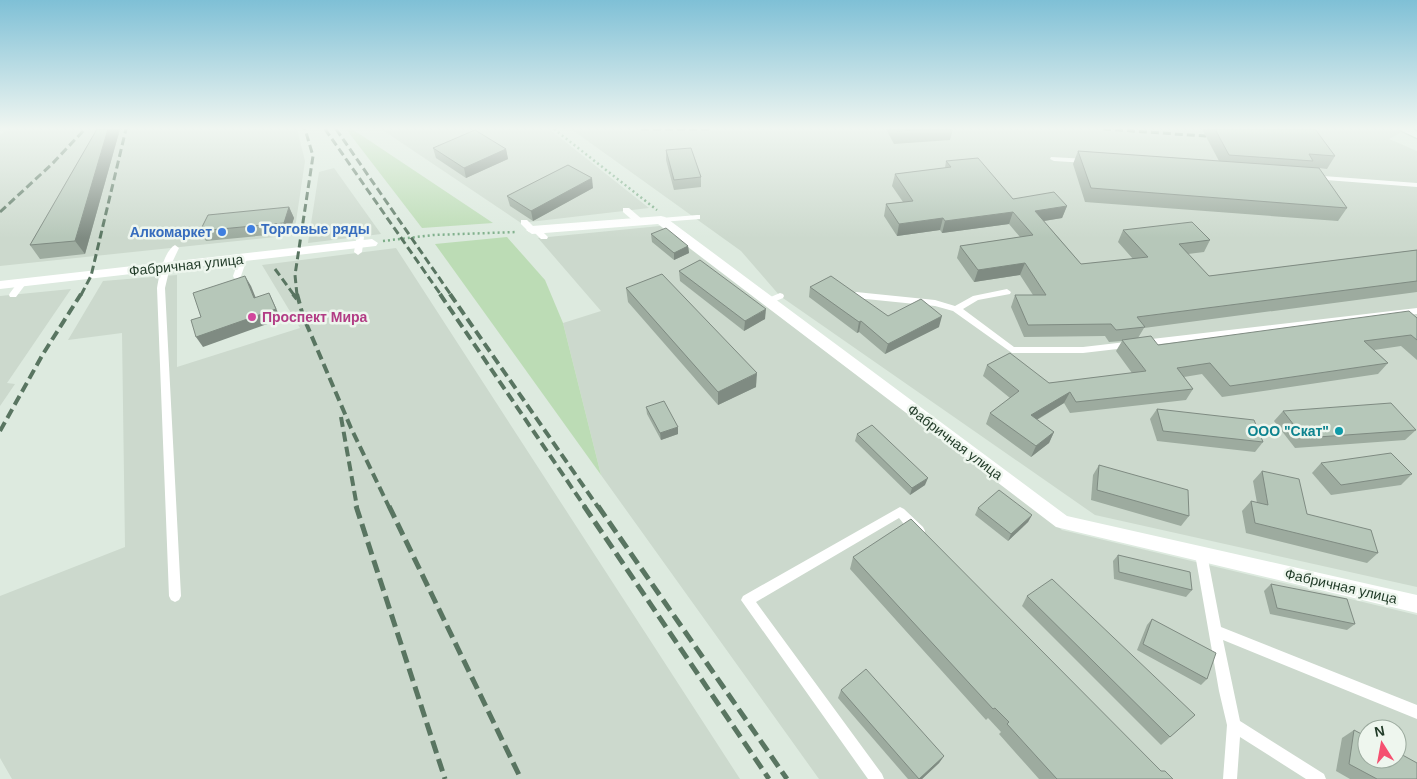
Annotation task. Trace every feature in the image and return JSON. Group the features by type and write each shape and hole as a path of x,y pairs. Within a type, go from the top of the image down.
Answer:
{"street":[{"path":"534,230 661,220"},
{"name":"Фабричная улица","path":"661,220 774,298 1062,522 1417,604"},
{"name":"Фабричная улица","path":"0,285 243,259 362,244"}],"lane":[{"path":"1309,177 1417,185"},
{"path":"626,210 640,222"},
{"path":"661,220 697,217"},
{"path":"175,248 166,267 161,288 175,596"},
{"path":"237,276 243,259"},
{"path":"13,295 22,282"},
{"path":"956,309 976,298 1007,292"},
{"path":"856,295 935,303 956,309 1012,350 1083,350 1417,311"},
{"path":"876,779 747,600 900,512 928,540"},
{"path":"1201,554 1234,725 1230,779"},
{"path":"1215,631 1417,712"},
{"path":"1234,725 1320,779"}],"path":[{"path":"602,165 656,207 661,220"},
{"path":"362,244 412,236 470,235 534,230"}],"shaded area":[{"path":"0,165 304,165 294,235 0,266"},
{"path":"435,165 595,165 649,208 521,223"},
{"path":"622,165 1417,165 1417,587 1095,515 780,296 741,251"},
{"path":"334,168 381,234 308,243 319,172"},
{"path":"660,226 1062,530 1417,615 1417,779 819,779 601,475 563,323 601,311 538,238"},
{"path":"396,248 740,779 12,779 0,758 0,596 125,547 122,333 68,340 103,281 177,275 177,367 300,328 262,265"},
{"path":"71,289 7,383 15,384 0,406 0,296"}],"green space":[{"path":"374,165 407,165 493,223 422,228"},
{"path":"507,237 545,280 563,323 601,475 435,244"}],"building":[{"path":"76,165 97,165 75,241 30,245"},
{"path":"567,165 592,178 531,211 507,196"},
{"path":"670,165 697,165 701,177 674,180"},
{"path":"950,165 984,165 1013,199 1054,192 1067,206 1035,211 1081,264 1148,257 1123,230 1192,222 1210,240 1179,244 1209,276 1417,250 1417,281 1137,317 1145,327 1116,330 1111,324 1028,325 1015,295 1046,295 1025,263 978,270 960,246 1033,235 1013,212 945,221 943,218 899,224 886,204 913,201 895,174 951,167"},
{"path":"1083,165 1281,165 1319,168 1347,208 1091,188"},
{"path":"289,207 284,223 200,231 208,215"},
{"path":"666,228 688,246 674,253 651,234"},
{"path":"700,260 766,309 745,321 679,271"},
{"path":"662,274 757,373 718,392 626,288"},
{"path":"245,276 254,298 269,293 276,309 196,337 191,320 201,317 193,293"},
{"path":"831,276 888,316 921,299 942,316 888,344 861,321 859,322 810,287"},
{"path":"1409,311 1417,318 1417,340 1411,335 1364,341 1388,363 1230,386 1210,363 1177,368 1193,389 1076,402 1070,392 1031,415 1054,432 1036,446 990,413 1019,391 987,365 1010,353 1049,383 1146,371 1122,340 1151,336 1158,345"},
{"path":"664,401 678,427 660,433 646,407"},
{"path":"1391,403 1416,430 1304,438 1283,411"},
{"path":"1157,409 1254,420 1263,442 1163,431"},
{"path":"872,425 928,478 912,488 857,434"},
{"path":"1391,453 1412,474 1341,485 1321,463"},
{"path":"1099,465 1188,490 1189,516 1097,490"},
{"path":"1262,471 1299,479 1307,514 1371,530 1378,553 1255,523 1251,501 1268,505"},
{"path":"999,490 1032,515 1011,534 978,508"},
{"path":"911,519 1161,771 1165,771 1173,779 1057,779 1007,724 1009,722 995,708 993,709 853,557"},
{"path":"1118,555 1190,572 1192,590 1119,572"},
{"path":"1052,579 1195,715 1170,737 1027,596"},
{"path":"1271,584 1347,599 1355,624 1277,608"},
{"path":"1152,619 1216,653 1207,679 1143,644"},
{"path":"866,669 944,756 919,779 841,690"},
{"path":"1354,730 1357,732 1357,768 1349,764"},
{"path":"1407,758 1417,763 1417,779 1377,779 1358,769 1407,769"}],"railway":[{"path":"0,212 51,165"},
{"path":"81,295 91,276 117,165"},
{"path":"297,295 295,275 312,165"},
{"path":"350,165 441,295"},
{"path":"361,165 451,295"},
{"path":"275,269 294,295"},
{"path":"0,431 43,354 81,294"},
{"path":"293,294 297,299"},
{"path":"297,294 303,316 351,428 389,507"},
{"path":"440,294 585,507"},
{"path":"450,294 598,507"},
{"path":"341,417 357,507"},
{"path":"356,506 445,779"},
{"path":"389,506 521,779"},
{"path":"584,506 769,779"},
{"path":"598,506 787,779"}],"place":[{"name":"Торговые ряды","path":"251,229"},
{"name":"Алкомаркет","path":"222,232"},
{"name":"Проспект Мира","path":"252,317"},
{"name":"ООО \"Скат\"","path":"1339,431"}]}
